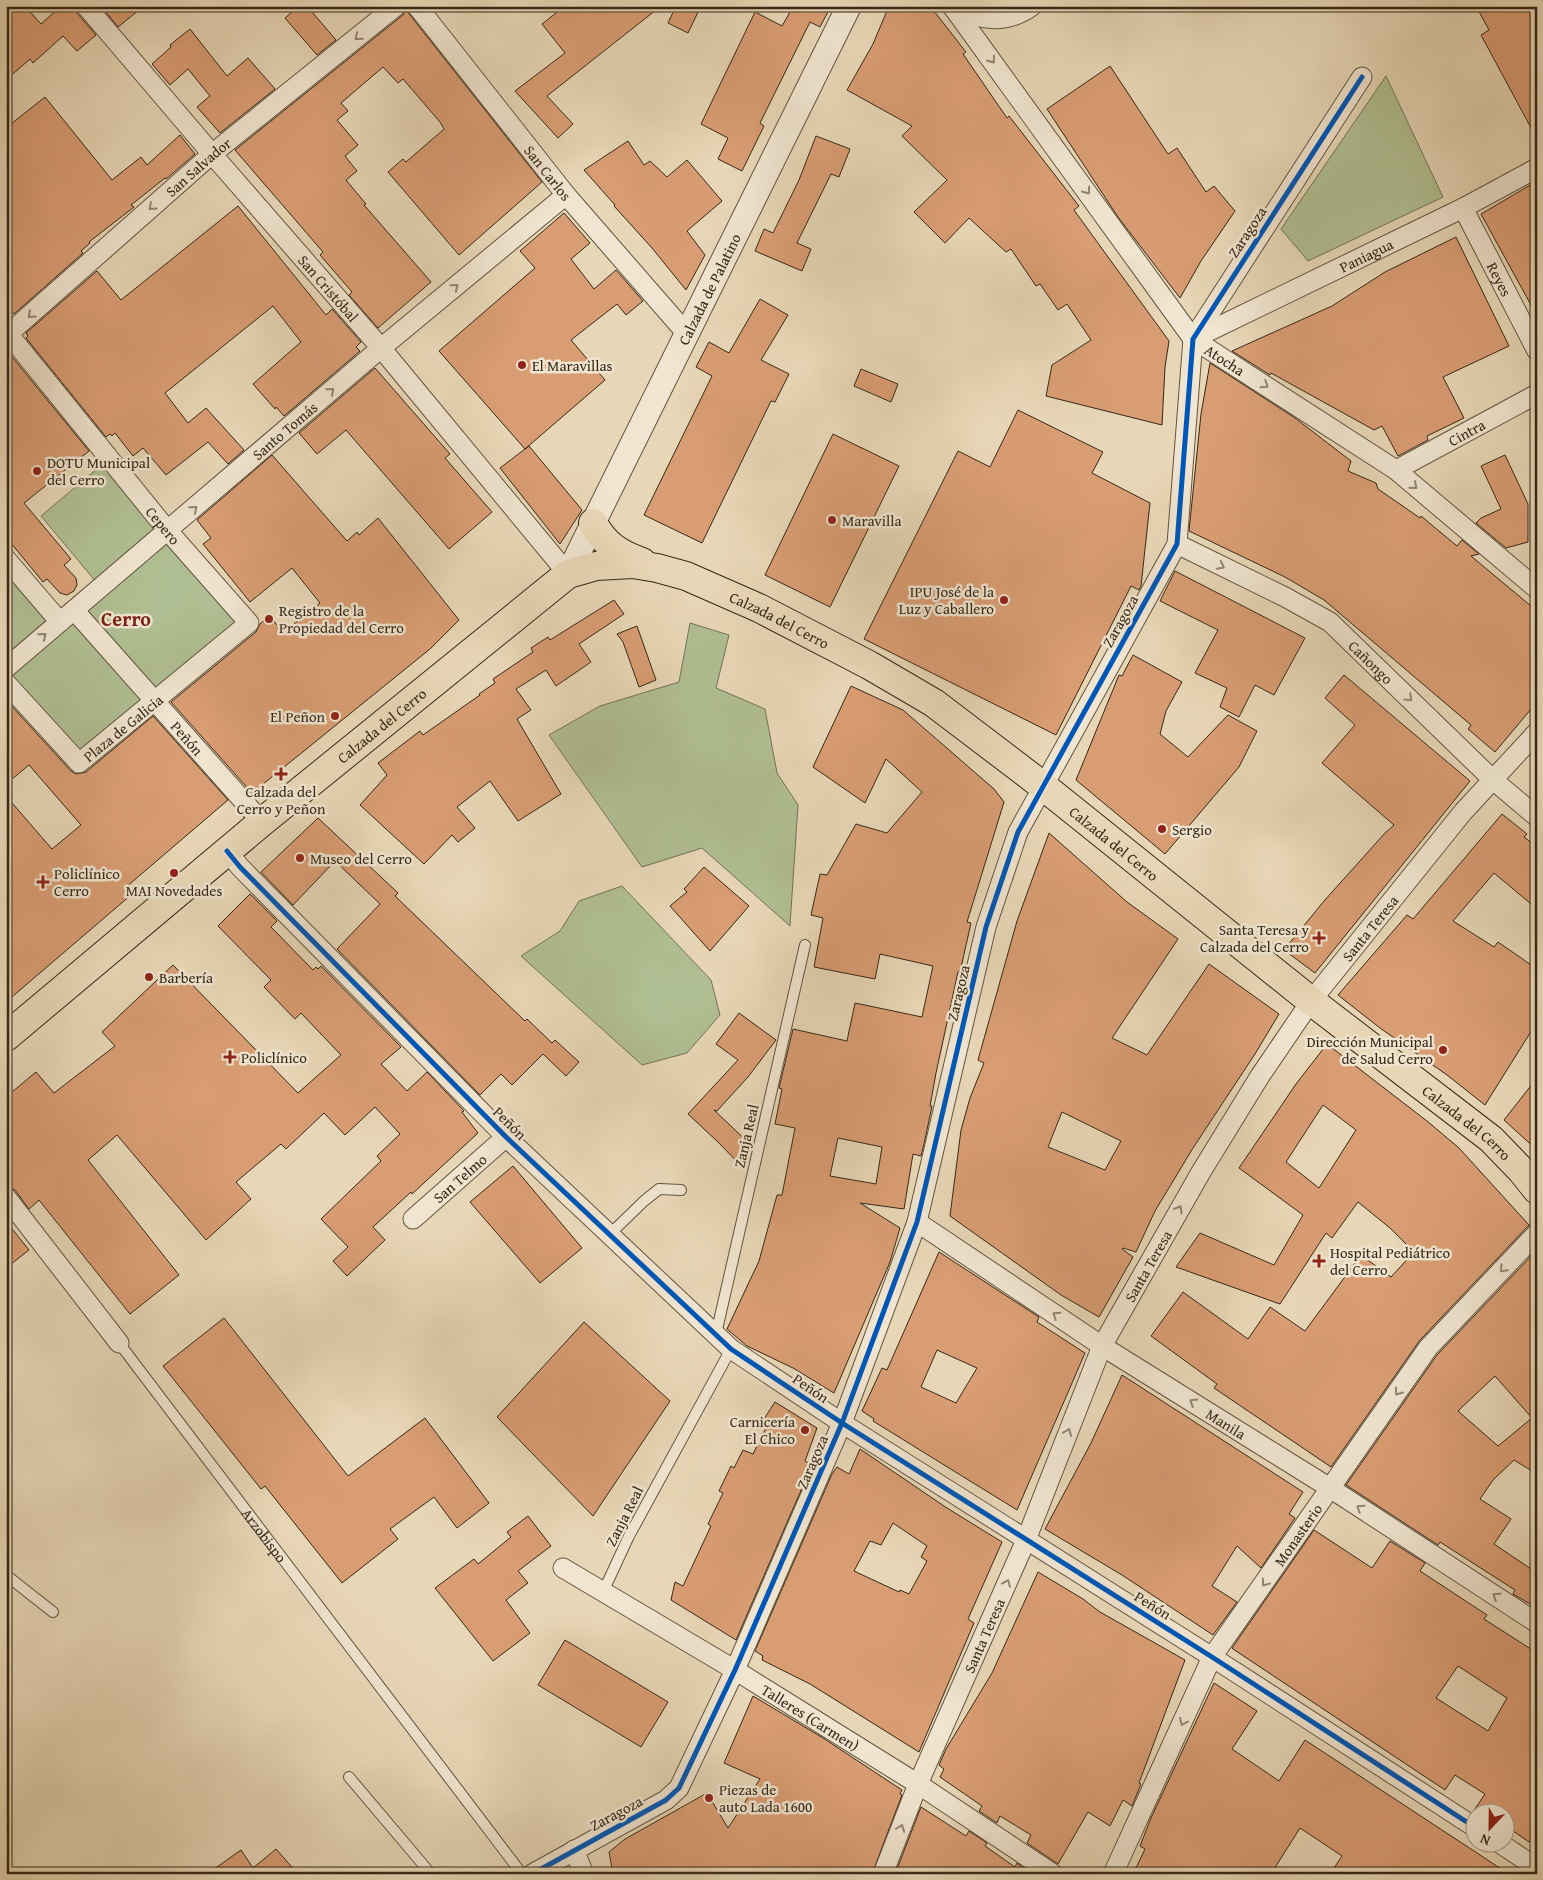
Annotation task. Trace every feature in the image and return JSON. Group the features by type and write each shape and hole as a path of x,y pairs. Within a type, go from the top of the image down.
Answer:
{"main road":[{"path":"593,523 601,537 609,545 632,559 657,568"},
{"name":"Calzada del Cerro","path":"6,1037 262,822 568,574 596,566 632,564 657,568 686,576 714,587 759,608 899,681 934,703 1043,786 1311,1001 1491,1139 1521,1170 1537,1190"}],"street":[{"name":"San Cristóbal","path":"86,6 381,348 568,574"},
{"name":"San Salvador","path":"7,334 212,154 396,6"},
{"name":"San Carlos","path":"417,6 566,195 687,334"},
{"name":"Calzada de Palatino","path":"568,574 850,6"},
{"path":"954,6 971,16 989,19 1006,18 1030,8"},
{"name":"Atocha","path":"954,6 1193,338 1396,470 1537,589"},
{"path":"976,39 1030,8"},
{"name":"Zaragoza","path":"532,1874 666,1800 679,1788 735,1670 842,1423 917,1222 986,926 1018,832 1178,544 1193,338 1362,77"},
{"name":"Paniagua","path":"1193,338 1463,208 1537,168"},
{"name":"Santo Tomás","path":"6,668 381,348 566,195"},
{"name":"Reyes","path":"1463,208 1537,351"},
{"name":"Cepero","path":"7,334 168,531 249,623"},
{"name":"Cintra","path":"1396,470 1537,394"},
{"name":"Cañongo","path":"1178,544 1285,597 1330,622 1492,779 1537,817"},
{"name":"Peñón","path":"6,559 156,702 262,822"},
{"name":"Plaza de Galicia","path":"6,683 79,763 156,702 249,623"},
{"name":"Santa Teresa","path":"883,1874 918,1784 1026,1540 1102,1346 1200,1172 1260,1076 1311,1001 1445,834 1492,779 1537,732"},
{"name":"Peñón","path":"227,851 240,867 506,1137 731,1349 842,1423 1212,1657 1466,1822"},
{"name":"San Telmo","path":"414,1219 506,1137"},
{"name":"Arzobispo","path":"6,1197 119,1343"},
{"name":"Manila","path":"917,1222 1102,1346 1330,1488 1537,1623"},
{"name":"Monasterio","path":"1113,1874 1212,1657 1428,1348 1537,1234"},
{"name":"Talleres (Carmen)","path":"563,1568 735,1670 918,1784 1053,1874"},
{"path":"574,1850 584,1874"},
{"path":"1513,1852 1537,1868 1534,1874"}],"lane":[{"name":"Zanja Real","path":"716,1334 805,945"},
{"path":"609,1235 659,1189 681,1190"},
{"name":"Arzobispo","path":"119,1343 522,1874"},
{"name":"Zanja Real","path":"603,1592 629,1536 731,1349"},
{"path":"6,1575 53,1612"},
{"path":"349,1777 431,1874"}],"green space":[{"path":"1386,76 1443,197 1308,261 1281,229"},
{"path":"104,463 242,623 81,755 6,673 6,570 51,622 97,583 41,516"},
{"path":"690,623 729,635 716,688 765,709 777,773 798,805 790,926 702,848 642,867 549,735 600,706 679,682"},
{"path":"622,886 711,980 720,1015 687,1053 642,1065 521,956 560,931 579,901"}],"building":[{"path":"6,6 25,6 41,24 61,6 75,6 77,13 96,35 77,51 63,36 33,63 30,59 6,80"},
{"path":"101,6 144,6 118,27"},
{"path":"299,6 307,6 336,40 317,55 285,18"},
{"path":"565,6 661,6 547,96 573,124 558,138 515,91 565,53 542,24"},
{"path":"676,6 701,6 688,33 668,23"},
{"path":"779,6 831,6 820,27 810,22 760,123 764,126 742,171 718,159 728,138 701,124 755,12 782,26 790,12"},
{"path":"889,6 930,6 966,52 963,54 1007,118 1009,116 1079,206 1074,210 1169,341 1165,367 1162,425 1046,396 1052,365 1091,340 1067,304 1058,310 1040,284 1036,286 1011,249 1006,252 969,218 945,243 914,212 947,180 902,136 912,126 847,90 873,44"},
{"path":"1476,6 1537,6 1537,139 1481,35 1489,30"},
{"path":"406,10 542,182 459,255 388,172 403,159 406,162 444,129 440,122 403,79 398,83 383,67 341,103 348,111 337,120 358,145 345,156 357,171 346,180 366,204 364,205 431,282 378,328 349,295 352,292 320,255 323,252 235,150 403,15"},
{"path":"190,29 227,76 248,58 275,89 220,133 197,107 210,96 188,69 170,85 152,64 171,47 170,45"},
{"path":"1110,66 1168,154 1177,148 1206,192 1214,186 1235,211 1201,261 1180,298 1118,217 1047,109"},
{"path":"45,97 112,180 141,157 147,165 180,135 195,154 131,205 134,207 89,242 81,251 83,253 14,314 6,305 6,128"},
{"path":"816,136 850,149 839,177 831,174 797,243 811,249 802,271 755,251 764,229 773,233 799,180"},
{"path":"628,141 644,165 650,161 667,177 687,160 722,201 687,231 705,255 686,290 584,170"},
{"path":"1537,181 1537,316 1481,214"},
{"path":"238,206 326,315 332,309 361,342 356,347 360,351 284,416 276,407 275,409 253,384 301,342 273,306 165,393 188,423 206,408 244,450 228,464 208,442 166,475 143,448 133,456 115,433 112,436 110,434 106,437 26,338 28,336 26,333 97,271 121,300"},
{"name":"El Maravillas","path":"564,213 590,243 571,259 594,289 616,270 643,301 626,315 617,304 571,340 605,380 525,449 439,351 535,268 520,251"},
{"path":"1456,237 1509,346 1443,377 1464,418 1427,436 1428,440 1398,456 1382,426 1374,430 1271,373 1270,375 1232,351 1332,306 1385,272"},
{"path":"760,299 788,315 761,360 789,374 775,402 771,401 702,543 644,515 712,376 696,367 709,342 729,353"},
{"path":"8,352 89,451 24,503 71,559 64,565 76,578 77,585 74,591 67,595 60,593 47,579 43,582 6,537 6,353"},
{"path":"1210,363 1295,418 1351,461 1348,471 1376,483 1378,489 1420,518 1421,516 1457,546 1462,540 1479,554 1471,556 1537,611 1537,702 1495,752 1468,729 1471,725 1324,600 1285,577 1189,531 1201,414"},
{"path":"375,368 450,454 445,458 492,512 449,549 346,430 317,454 299,433"},
{"path":"861,369 898,384 891,402 854,386"},
{"name":"IPU José de la Luz y Caballero","path":"1018,410 1103,452 1092,473 1150,503 1141,586 1139,590 1131,586 1056,735 864,639 958,451 990,467"},
{"name":"Maravilla","path":"833,434 899,466 830,607 765,575"},
{"path":"529,446 582,510 560,544 500,468"},
{"path":"272,455 347,541 357,532 359,535 378,518 459,620 430,649 252,793 171,702 256,632 260,624 270,616 283,633 320,603 292,568 250,602 203,544 211,538 197,520"},
{"path":"1505,455 1528,504 1528,542 1506,548 1476,523 1481,518 1501,509 1481,466"},
{"path":"1175,571 1305,638 1274,695 1255,685 1239,717 1220,707 1227,688 1195,673 1218,630 1160,601"},
{"path":"614,600 624,614 579,644 591,662 556,686 546,670 516,689 531,710 517,719 561,794 518,821 490,781 457,807 475,828 458,842 452,835 424,864 360,805 387,775 378,763 420,731 423,735 480,695 495,683 493,679 533,652 531,648 548,637 550,640"},
{"path":"637,626 656,680 639,687 623,642 617,634"},
{"path":"1133,655 1182,682 1166,711 1160,734 1188,757 1228,715 1257,731 1239,767 1165,854 1076,780 1119,675 1122,676"},
{"path":"1344,675 1470,781 1315,973 1284,950 1324,901 1394,825 1322,763 1355,725 1325,698"},
{"path":"851,686 903,710 994,789 1004,802 967,922 971,923 960,972 958,972 936,1073 930,1106 932,1106 924,1144 921,1156 913,1154 904,1209 860,1203 900,1228 890,1262 834,1393 793,1368 747,1346 727,1329 759,1261 777,1195 782,1195 795,1128 775,1124 782,1089 779,1088 793,1029 847,1041 855,1003 922,1017 933,966 880,954 875,979 814,967 823,918 811,915 820,874 827,875 856,824 887,833 922,792 886,759 865,803 813,767","holes":["838,1138 882,1147 876,1184 830,1176"]},
{"path":"6,700 71,771 76,774 86,772 153,716 228,800 125,888 131,895 6,1002 6,796 52,849 81,825 29,765 6,784"},
{"path":"1502,814 1527,834 1524,837 1537,847 1537,909 1494,873 1453,921 1494,947 1498,942 1537,969 1537,1022 1485,1105 1338,995 1407,915 1413,919"},
{"path":"318,818 398,893 395,896 525,1021 527,1019 552,1043 555,1040 579,1062 566,1076 543,1054 512,1085 501,1074 480,1095 337,949 380,904 335,861 293,905 261,872"},
{"path":"1049,833 1127,902 1178,939 1112,1038 1147,1055 1209,964 1279,1014 1155,1211 1136,1252 1122,1249 1133,1257 1099,1317 1061,1295 950,1216 961,1130 970,1098 984,1063 978,1060 1017,921","holes":["1062,1112 1121,1141 1105,1170 1048,1147"]},
{"path":"704,867 749,906 710,951 670,906 687,892 684,889"},
{"path":"250,894 277,921 271,927 313,970 321,966 401,1047 381,1064 407,1091 427,1072 464,1111 462,1112 478,1133 373,1227 385,1240 347,1276 333,1261 348,1247 321,1219 381,1161 377,1156 400,1134 375,1107 345,1135 324,1113 286,1149 281,1144 236,1182 251,1199 206,1240 117,1135 88,1160 179,1275 130,1314 39,1200 29,1209 15,1190 6,1186 6,1097 36,1072 54,1093 115,1046 102,1032 173,965 298,1093 341,1055 301,1013 295,1019 264,987 271,980 218,926"},
{"path":"739,1013 776,1040 748,1077 717,1111 714,1110 752,1146 743,1168 688,1114 738,1060 716,1044"},
{"name":"Hospital Pediátrico del Cerro","path":"1327,1044 1459,1148 1529,1225 1420,1340 1331,1467 1214,1388 1217,1384 1151,1336 1183,1292 1248,1339 1270,1307 1305,1331 1361,1255 1391,1277 1414,1252 1390,1228 1358,1202 1332,1238 1326,1233 1280,1304 1176,1267 1200,1233 1274,1265 1303,1215 1239,1168 1296,1084","holes":["1323,1105 1356,1130 1319,1188 1286,1162"]},
{"path":"1537,1078 1537,1150 1504,1120"},
{"path":"513,1166 582,1248 540,1283 470,1202"},
{"path":"6,1216 12,1223 9,1225 29,1250 6,1268"},
{"path":"1537,1250 1537,1474 1514,1460 1493,1480 1480,1499 1511,1519 1494,1544 1537,1573 1537,1608 1513,1594 1515,1590 1440,1542 1438,1545 1346,1485 1437,1355","holes":["1495,1376 1532,1418 1498,1446 1458,1411"]},
{"path":"939,1252 1039,1317 1037,1322 1085,1353 1017,1510 873,1421 874,1419 862,1411 882,1368 887,1370","holes":["937,1350 977,1368 956,1403 921,1387"]},
{"path":"224,1318 348,1476 425,1418 489,1503 457,1528 434,1497 390,1529 398,1539 342,1583 265,1486 261,1489 163,1366"},
{"path":"584,1322 670,1401 593,1516 497,1417"},
{"path":"1122,1375 1303,1492 1289,1514 1295,1518 1261,1568 1237,1546 1212,1586 1237,1602 1213,1635 1122,1575 1045,1529 1091,1443"},
{"path":"775,1402 817,1428 805,1461 812,1465 736,1640 671,1600 675,1582 683,1586 711,1526 708,1524 723,1493 719,1491 731,1466 734,1468 743,1450 753,1454 769,1422 764,1419"},
{"path":"860,1449 947,1508 1002,1542 968,1619 974,1623 919,1752 810,1684 762,1660 763,1656 755,1651 832,1474 837,1467 849,1474","holes":["893,1523 927,1546 921,1557 927,1561 909,1594 900,1590 899,1592 854,1571 870,1541 881,1545"]},
{"path":"528,1516 551,1546 518,1571 528,1583 506,1600 530,1633 493,1661 435,1588 474,1559 478,1564 511,1537 507,1532"},
{"path":"1314,1530 1372,1568 1390,1541 1425,1563 1420,1571 1487,1615 1484,1619 1537,1653 1537,1831 1529,1842 1516,1833 1516,1802 1480,1802 1485,1794 1455,1775 1445,1790 1232,1648","holes":["1458,1666 1507,1698 1488,1731 1436,1698"]},
{"path":"1038,1572 1083,1599 1100,1612 1185,1660 1132,1806 1123,1800 1110,1826 1088,1812 1058,1864 1027,1843 1031,1835 1000,1816 997,1823 979,1811 982,1806 940,1777 944,1769 939,1765 946,1749 992,1673"},
{"path":"565,1640 668,1702 641,1747 538,1685"},
{"path":"1214,1683 1257,1711 1232,1749 1279,1781 1305,1740 1466,1846 1466,1852 1476,1852 1509,1874 1330,1874 1342,1856 1300,1828 1271,1874 1133,1874 1145,1849 1140,1846 1151,1818"},
{"path":"753,1696 823,1738 902,1790 900,1794 902,1795 872,1874 613,1874 609,1852 625,1839 707,1793 728,1828 760,1779 724,1763"},
{"path":"921,1807 966,1836 969,1831 987,1843 985,1846 1015,1867 1017,1863 1032,1874 895,1874"},
{"path":"276,1849 298,1874 207,1874 241,1850 253,1868"}],"cycle path":[{"path":"532,1874 666,1800 679,1788 735,1670 842,1423 917,1222 986,927 1018,832 1177,544 1193,339 1362,77"},
{"path":"227,851 240,867 506,1137 731,1349 842,1423 1212,1657 1466,1822"}],"place":[{"name":"El Maravillas","path":"522,365"},
{"name":"DOTU Municipal del Cerro","path":"37,471"},
{"name":"Maravilla","path":"832,520"},
{"name":"IPU José de la Luz y Caballero","path":"1004,600"},
{"name":"Registro de la Propiedad del Cerro","path":"269,619"},
{"name":"El Peñon","path":"335,716"},
{"name":"Calzada del Cerro y Peñon","path":"281,774"},
{"name":"Sergio","path":"1162,829"},
{"name":"Museo del Cerro","path":"300,858"},
{"name":"MAI Novedades","path":"174,873"},
{"name":"Policlínico Cerro","path":"43,882"},
{"name":"Santa Teresa y Calzada del Cerro","path":"1319,938"},
{"name":"Barbería","path":"149,977"},
{"name":"Dirección Municipal de Salud Cerro","path":"1443,1050"},
{"name":"Policlínico","path":"230,1057"},
{"name":"Hospital Pediátrico del Cerro","path":"1319,1261"},
{"name":"Carnicería El Chico","path":"805,1430"},
{"name":"Piezas de auto Lada 1600","path":"709,1798"}],"district":[{"name":"Cerro","path":"126,618"}]}
